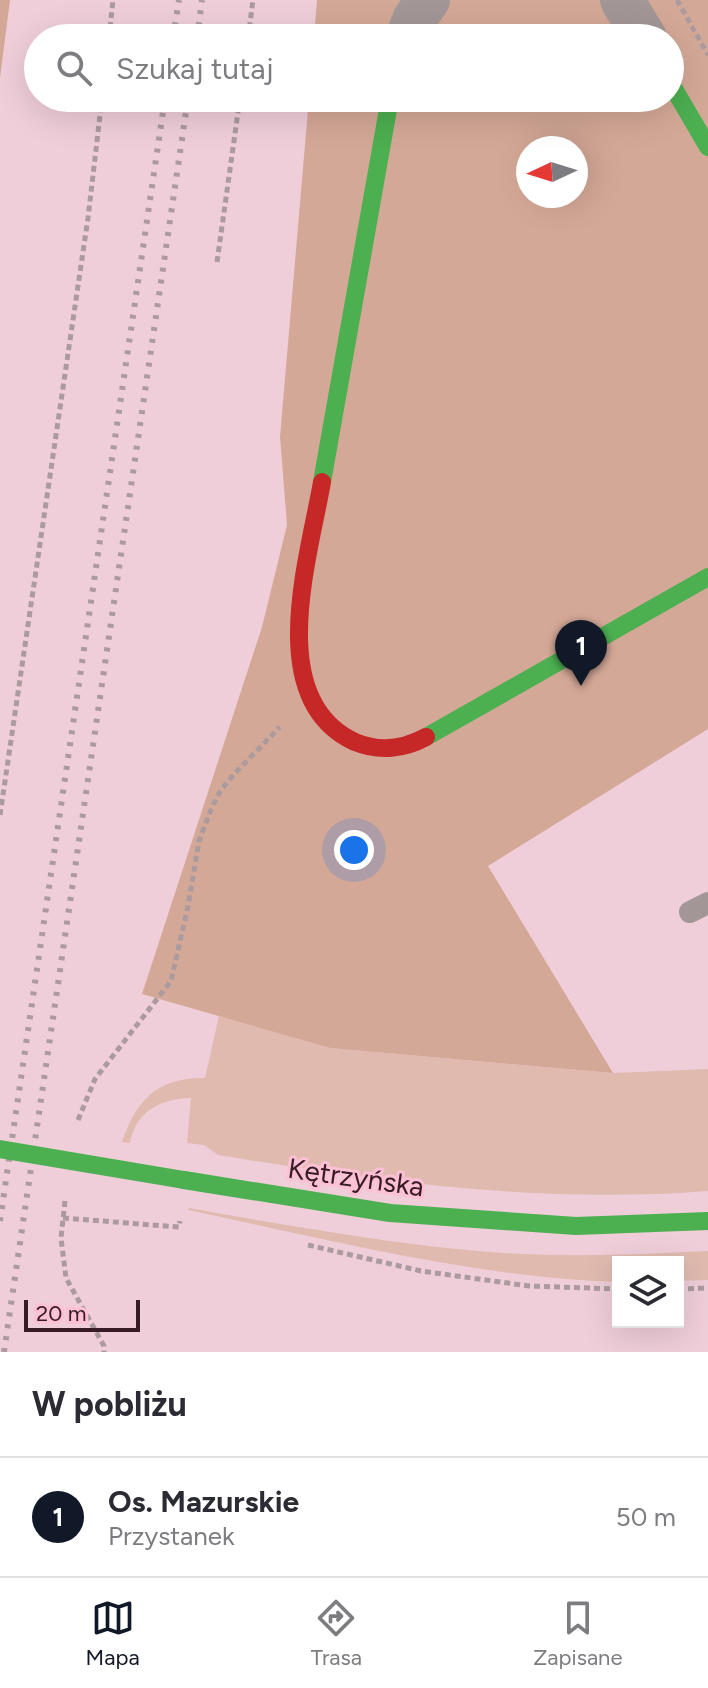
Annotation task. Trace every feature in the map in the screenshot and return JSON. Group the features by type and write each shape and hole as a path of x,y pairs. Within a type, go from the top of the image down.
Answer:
{"street":[{"path":"413,24 428,0"},
{"path":"622,0 637,24"},
{"path":"684,106 708,147"},
{"path":"388,112 302,609 300,662 304,683 317,710 333,729 352,741 376,750 397,750 438,733 708,577"},
{"name":"Kętrzyńska","path":"0,1149 390,1213 576,1226 708,1221"}],"path":[{"path":"110,24 113,0"},
{"path":"250,24 253,0"},
{"path":"677,0 708,55"},
{"path":"0,815 88,218 100,112"},
{"path":"217,262 238,112"},
{"path":"77,1123 95,1079 171,981 199,841 221,790 262,743 310,699"},
{"path":"66,1195 61,1238 66,1278 104,1346 104,1352"},
{"path":"63,1218 170,1225"},
{"path":"301,1244 421,1271 529,1286 612,1289"},
{"path":"684,1289 708,1288"}],"shaded area":[{"path":"0,0 10,0 0,78"},
{"path":"317,0 708,0 708,729 488,866 613,1073 330,1048 142,994 262,627 287,525 280,437 308,112 684,112 684,24 315,24"},
{"path":"219,1016 330,1048 613,1073 708,1069 708,1191 584,1195 462,1188 340,1174 218,1155 204,1145 187,1143 191,1098 169,1101 151,1109 138,1123 130,1143 122,1142 134,1114 151,1094 174,1082 205,1078"},
{"path":"188,1210 477,1251 622,1255 708,1251 708,1280 684,1281 684,1256 612,1256 612,1282 563,1279 455,1265"}],"railway":[{"path":"175,24 179,0"},
{"path":"199,24 202,0"},
{"path":"0,1221 163,112"},
{"path":"4,1352 186,112"}],"traffic: fast":[{"path":"684,106 708,147"},
{"path":"322,482 388,112"},
{"path":"426,737 708,577"},
{"path":"0,1149 184,1180"},
{"path":"184,1180 390,1213 576,1226 708,1221"}],"traffic: jam":[{"path":"322,482 302,587 299,625 301,661 309,694 327,722 355,742 391,748 426,737"}],"place":[{"name":"Os. Mazurskie","path":"581,686"}]}
